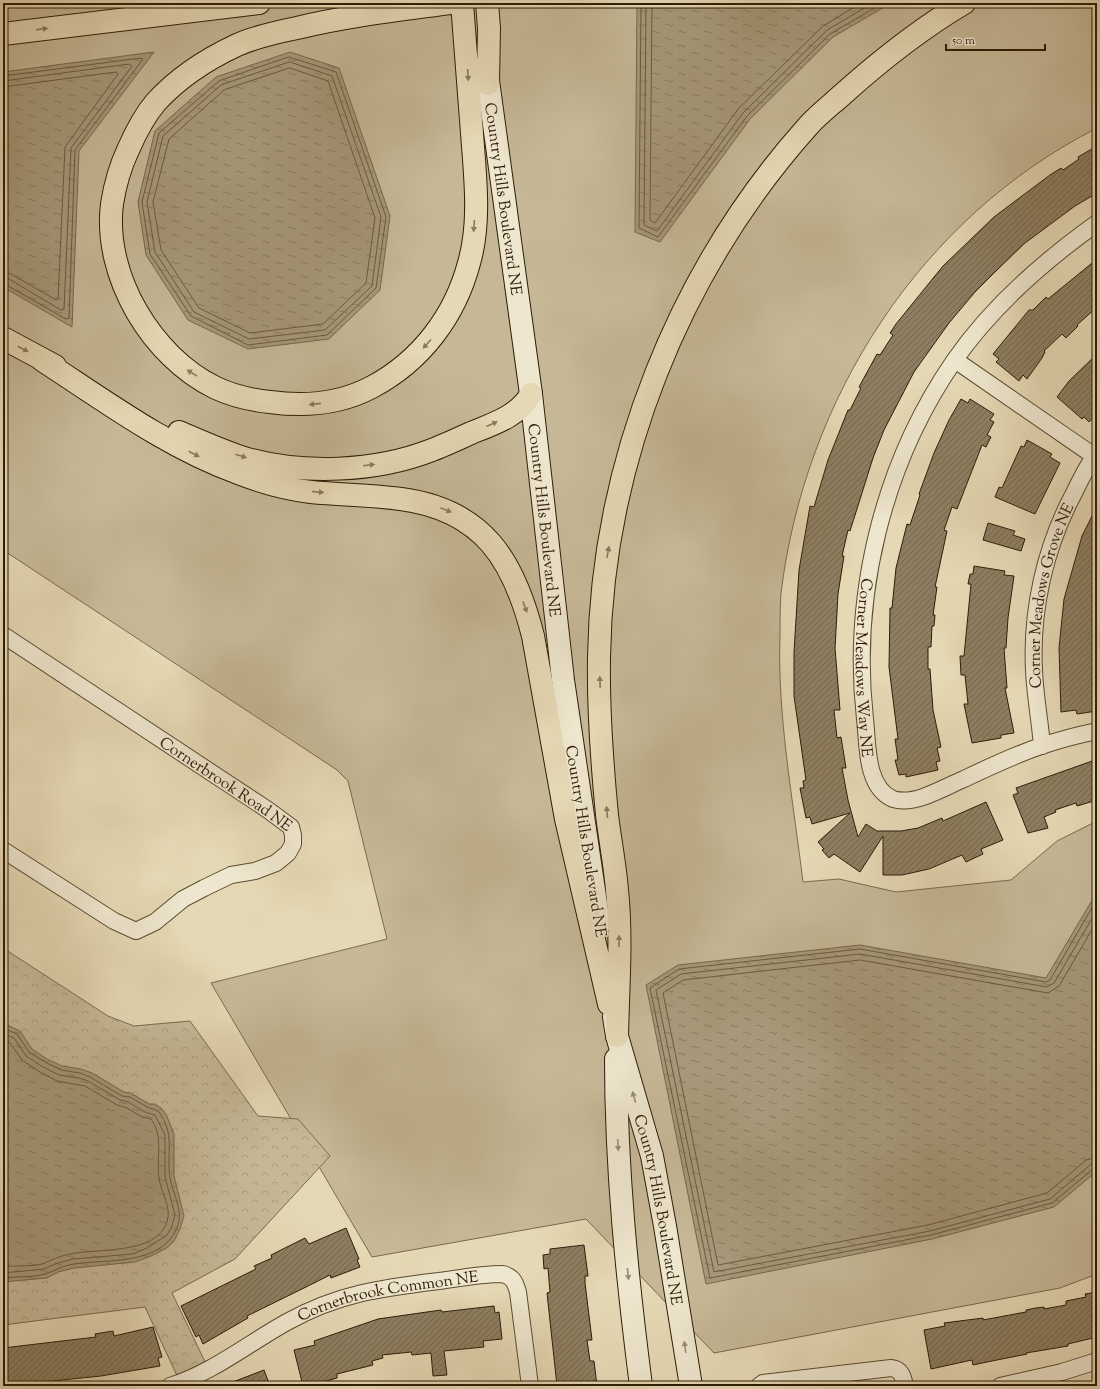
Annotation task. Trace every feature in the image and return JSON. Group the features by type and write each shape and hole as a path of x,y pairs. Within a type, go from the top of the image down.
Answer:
{"highway":[{"path":"3,34 259,3"},
{"path":"450,3 327,21 273,33 240,44 208,60 180,80 154,104 134,135 119,169 112,213 113,243 122,280 138,314 158,345 186,369 216,388 247,399 281,404 314,405 353,397 388,379 410,362 428,343 444,322 458,294 470,262 474,230 476,187 478,31 487,3"},
{"path":"462,3 478,31 488,84"},
{"path":"616,1036 619,934 617,892 607,815 599,658 603,579 618,493 641,412 671,336 710,261 756,190 810,124 875,66 935,20 964,3"},
{"path":"3,338 184,434 244,458 301,468 346,468 389,462 431,451 507,417 526,403 531,394"},
{"path":"42,360 154,433 209,462 261,481 287,488 401,499 434,506 456,514 468,522 493,544 516,585 527,612 533,636 566,819 616,1036"}],"main road":[{"path":"478,3 478,31"},
{"name":"Country Hills Boulevard NE","path":"488,84 531,394 564,688 616,1036 652,1156 676,1286 691,1386"},
{"name":"Country Hills Boulevard NE","path":"616,1036 616,1109 622,1217 641,1383"}],"street":[{"name":"Corner Meadows Way NE","path":"1097,223 1060,249 1016,289 985,322 954,360 917,424 900,464 883,511 872,559 864,606 861,654 862,694 871,766 875,781 882,791 893,799 904,801 923,797 1042,746 1097,731"},
{"path":"954,360 1096,456"},
{"name":"Corner Meadows Grove NE","path":"1042,746 1034,671 1034,630 1039,593 1049,555 1063,514 1096,456"},
{"name":"Cornerbrook Road NE","path":"3,850 114,921 136,931 156,922 183,899 231,875 255,871 276,863 288,853 293,844 294,835 291,827 268,810 4,640"},
{"name":"Cornerbrook Common NE","path":"170,1386 194,1382 288,1322 336,1300 365,1291 503,1274 511,1276 516,1283 530,1386"},
{"path":"1000,1386 1062,1372 1097,1360"},
{"path":"759,1386 763,1383 891,1368 897,1369 902,1373 905,1386"}],"green space":[{"path":"3,3 1097,3 1097,128 1034,166 976,211 926,263 882,321 845,384 816,451 794,521 781,593 780,664 783,726 803,882 839,879 896,892 1011,880 1057,841 1097,821 1097,1274 1060,1288 714,1353 586,1219 372,1257 211,983 387,939 348,781 337,770 3,550"},
{"path":"3,948 108,1016 134,1026 190,1021 258,1116 298,1119 330,1156 235,1259 172,1293 208,1368 180,1382 145,1307 3,1325"}],"water":[{"path":"891,3 833,37 750,119 660,242 635,232 637,4"},
{"path":"154,52 79,151 72,327 3,287 3,72"},
{"path":"290,52 339,68 390,216 380,290 329,339 248,349 188,320 146,255 138,202 155,131 216,77"},
{"path":"1097,900 1097,1171 1054,1207 932,1239 706,1284 646,985 678,965 860,945 1046,978 1091,902"},
{"path":"3,1023 20,1031 32,1049 47,1059 62,1066 81,1069 92,1073 124,1092 131,1093 149,1104 155,1104 166,1114 174,1134 174,1176 184,1216 174,1241 167,1248 135,1262 74,1268 58,1272 47,1278 3,1282"}],"building":[{"path":"1097,146 1097,193 1075,206 1025,243 995,272 975,292 949,323 914,372 884,430 873,458 850,531 848,530 842,556 844,556 838,594 835,648 840,710 834,710 837,738 841,737 846,768 842,768 848,800 858,837 866,824 877,831 901,831 918,828 942,818 943,821 986,802 1003,840 981,849 983,854 966,862 962,855 929,869 902,875 883,875 883,836 860,872 834,854 829,858 822,850 824,849 818,842 850,813 812,824 810,817 806,818 800,788 804,788 803,781 806,780 794,696 794,652 799,570 810,506 814,507 828,460 848,410 850,410 861,388 859,387 877,354 880,355 893,335 890,333 896,324 943,266 994,217 1050,175 1061,168 1063,170 1079,159 1078,157"},
{"path":"1097,259 1097,307 1077,325 1078,326 1066,338 1062,334 1044,351 1045,352 1042,358 1027,379 1023,375 1019,381 996,362 999,359 993,354 1029,310 1033,310 1046,297 1048,299"},
{"path":"1097,354 1097,413 1089,422 1084,417 1082,419 1057,397 1069,381"},
{"path":"961,399 968,403 970,399 994,414 990,420 994,422 987,435 991,437 986,447 982,445 957,509 952,507 944,530 947,531 935,587 937,587 931,647 928,647 928,669 930,669 933,710 941,747 937,748 940,761 936,762 938,770 906,777 906,774 899,775 895,760 898,760 895,739 898,739 889,667 890,608 892,608 896,568 907,524 910,525 920,495 919,494 934,453 949,420"},
{"path":"1027,440 1052,454 1050,457 1060,463 1035,514 995,497 999,487 1002,488 1021,446 1024,447"},
{"path":"1097,506 1097,711 1077,714 1076,710 1061,712 1059,648 1064,599 1082,536"},
{"path":"988,523 1015,531 1013,535 1025,539 1021,551 983,540"},
{"path":"974,566 1005,571 1004,575 1014,576 1008,618 1006,648 1004,648 1007,688 1005,688 1014,733 1001,735 1001,738 972,743 964,704 968,704 965,675 961,675 960,656 964,656 971,584 968,584 970,574 973,574"},
{"path":"1095,760 1097,767 1097,800 1077,806 1076,803 1055,810 1056,812 1044,817 1048,828 1028,833 1013,795 1018,793 1016,788"},
{"path":"346,1228 359,1259 357,1260 360,1267 331,1278 330,1275 247,1316 248,1318 203,1344 199,1335 196,1337 181,1306 256,1269 254,1266 272,1258 271,1255 305,1238 309,1244"},
{"path":"584,1245 588,1276 585,1276 585,1283 592,1340 587,1340 590,1361 594,1361 597,1386 557,1386 547,1293 550,1292 548,1268 544,1269 543,1255 550,1254 550,1249"},
{"path":"1097,1292 1097,1337 1068,1344 1068,1346 1026,1353 1027,1354 973,1365 972,1360 931,1369 924,1330 945,1326 944,1323 983,1318 983,1320 1026,1312 1026,1310 1036,1308 1044,1307 1044,1309 1066,1305 1066,1301 1086,1297 1085,1294"},
{"path":"494,1306 495,1313 499,1312 502,1339 483,1341 484,1347 444,1351 447,1375 433,1376 431,1353 412,1355 411,1352 382,1355 383,1358 372,1361 373,1365 337,1374 337,1378 319,1383 320,1386 303,1386 294,1350 315,1345 314,1341 378,1319 441,1310 442,1312"},
{"path":"153,1327 162,1357 158,1358 160,1366 101,1376 3,1386 3,1348 96,1337 95,1334 113,1331 114,1336"},
{"path":"264,1370 270,1386 225,1386 225,1385"}]}
